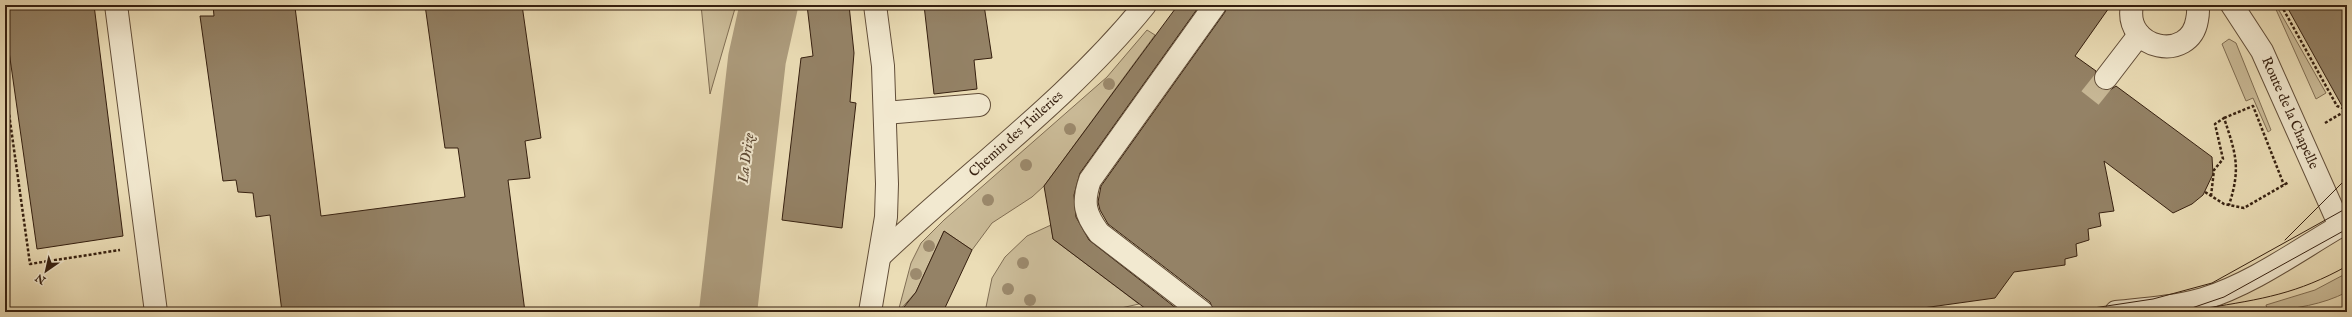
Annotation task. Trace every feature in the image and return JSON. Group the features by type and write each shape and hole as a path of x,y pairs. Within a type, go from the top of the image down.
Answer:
{"street":[{"path":"116,5 156,312"},
{"path":"870,312 886,217 883,66 875,5"},
{"name":"Chemin des Tuileries","path":"880,256 1075,81 1145,5"},
{"path":"1202,312 1099,234 1087,216 1085,194 1090,180 1215,5"},
{"path":"2132,5 2132,24 2139,35 2154,46 2166,47 2178,44 2192,33 2197,22 2200,6"},
{"name":"Route de la Chapelle","path":"2232,5 2262,51 2344,227"},
{"path":"2106,78 2139,35"},
{"path":"885,113 979,105"},
{"path":"2116,312 2192,302 2222,292 2344,227"}],"path":[{"path":"2281,5 2337,106 2347,110"},
{"path":"5,85 30,264 147,245"},
{"path":"2211,196 2214,170 2223,159 2215,124 2224,118 2253,106 2284,185"},
{"path":"2224,118 2237,164 2236,181 2229,205"},
{"path":"2205,192 2229,205 2244,208 2295,179"}],"shaded area":[{"path":"701,5 736,5 710,94"},
{"path":"2274,5 2276,5 2326,93 2316,99"},
{"path":"1147,30 1155,35 1044,186 1032,197 992,223 972,250 944,231 916,292 898,312 911,263 921,243 944,220 1107,77"},
{"path":"2229,39 2236,43 2271,130 2268,132 2253,98 2246,101 2222,44"},
{"path":"1051,225 1053,239 1139,304 1103,312 985,312 992,278 1005,257 1027,236"},
{"path":"2347,273 2347,292 2318,303 2268,312 2266,305 2315,290"}],"building":[{"path":"5,5 94,5 123,236 37,249 5,23"},
{"path":"213,5 281,5 281,8 295,7 321,216 465,197 458,148 445,148 425,5 522,5 541,138 525,141 530,178 508,180 525,312 282,312 270,215 256,217 253,193 238,192 236,180 223,181 200,16 214,16"},
{"path":"807,5 849,5 854,53 850,102 856,103 842,228 782,220 801,58 813,56"},
{"path":"924,5 984,5 992,58 974,60 977,89 934,94"},
{"path":"1178,5 1200,5 1080,173 1074,195 1076,217 1089,240 1181,312 1150,312 1053,239 1044,186"},
{"path":"1227,5 2111,5 2075,56 2096,71 2094,82 2099,88 2110,90 2116,86 2212,157 2213,174 2203,195 2192,204 2173,213 2104,161 2114,211 2099,213 2101,226 2088,229 2089,240 2076,244 2077,256 2065,259 2065,265 2014,272 1995,298 1894,312 1214,312 1210,302 1108,224 1100,210 1098,202 1101,186 1225,12"},
{"path":"2286,5 2347,5 2347,115"},
{"path":"944,231 972,250 943,312 900,312 916,292"}],"waterway":[{"name":"La Drize","path":"728,312 757,59 769,5"}],"tunnel":[{"path":"2090,98 2106,78"}],"tram line":[{"path":"2285,240 2347,178"},
{"path":"2067,312 2153,299 2212,283 2347,208"},
{"path":"2183,311 2224,297 2347,229"},
{"path":"2207,308 2245,302 2279,294 2312,283 2347,266"}]}
